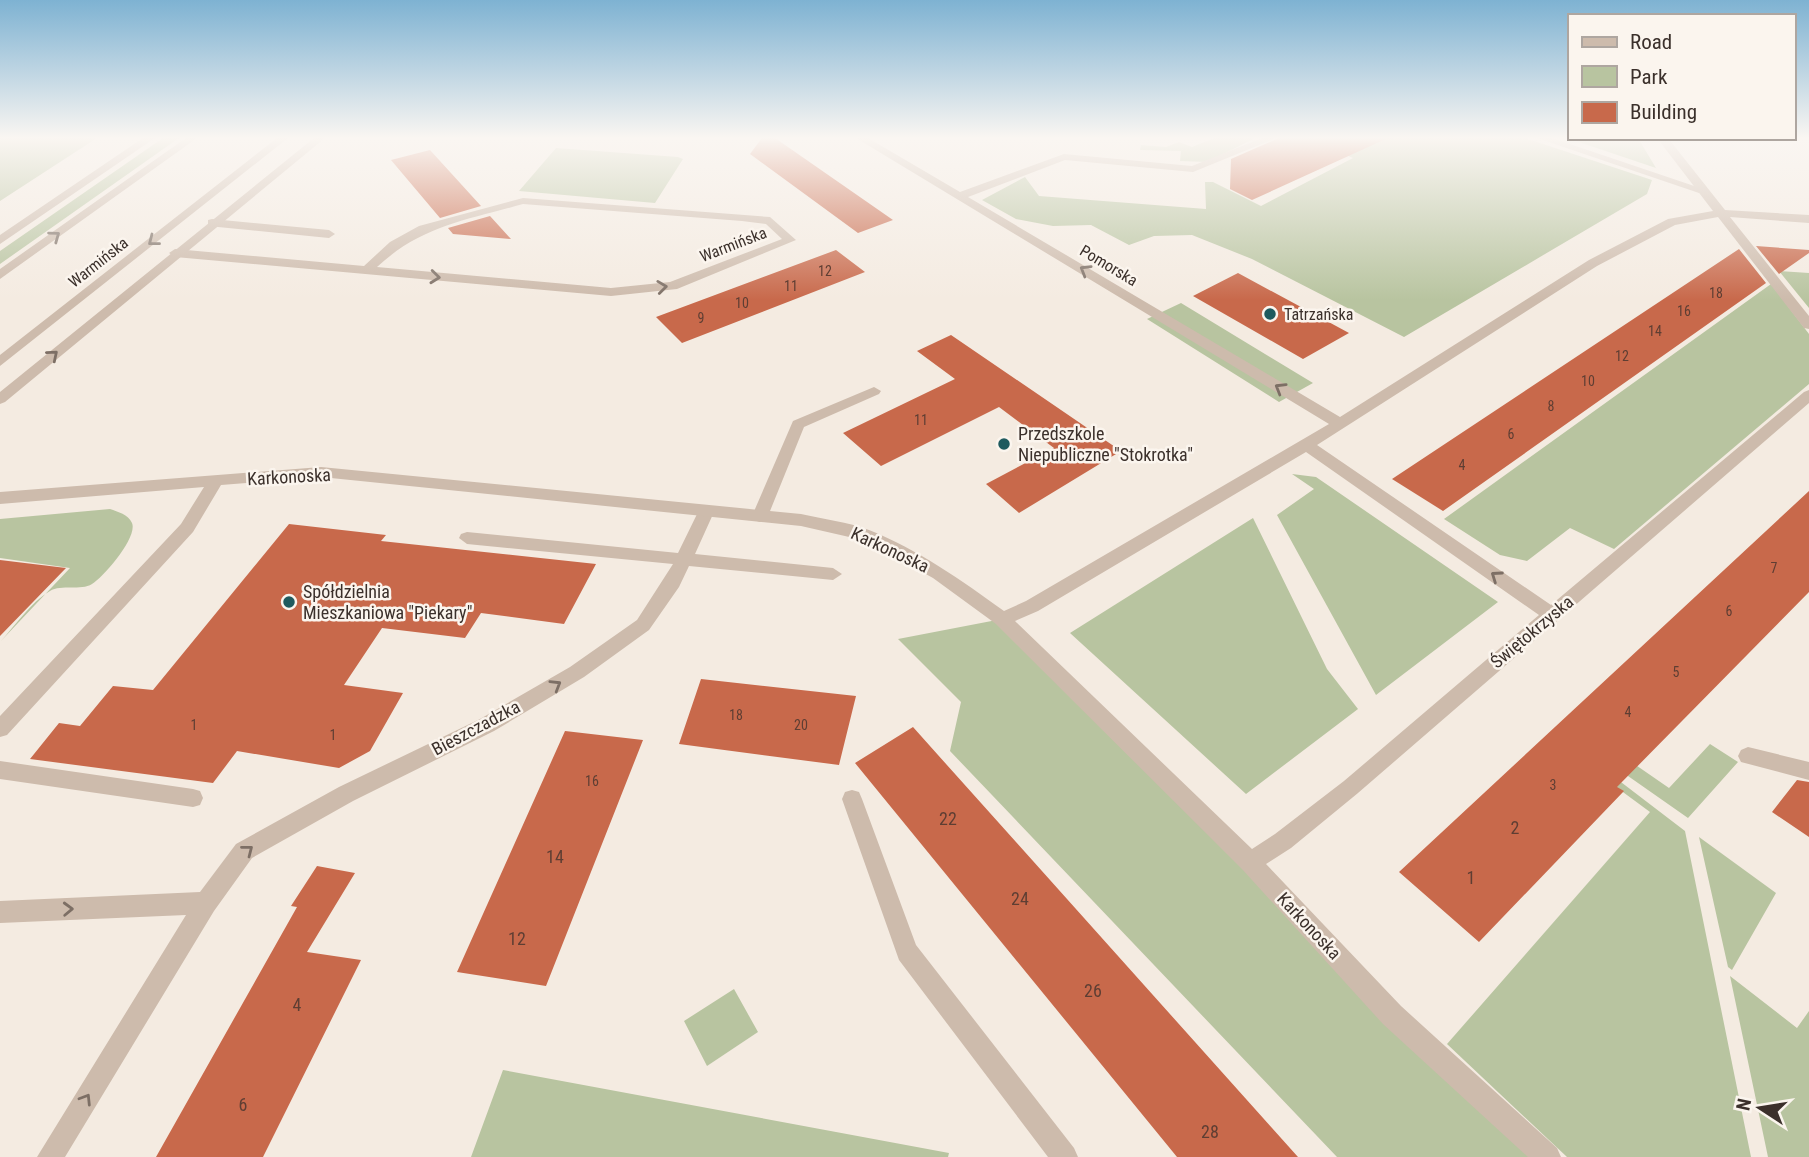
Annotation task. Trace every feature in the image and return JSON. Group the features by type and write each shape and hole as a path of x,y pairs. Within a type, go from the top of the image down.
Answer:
{"street":[{"path":"0,240 71,192"},
{"path":"0,275 116,192"},
{"name":"Warmińska","path":"0,362 215,192"},
{"path":"0,399 251,192"},
{"name":"Pomorska","path":"954,192 1339,423"},
{"path":"961,196 972,192"},
{"path":"1704,192 1809,325"},
{"name":"Warmińska","path":"175,253 611,292 672,286 790,240 770,221 523,201 423,229 394,245 367,270"},
{"path":"1002,619 1032,606 1306,445 1486,333 1592,263 1672,222 1720,213 1809,219"},
{"path":"212,223 330,234"},
{"path":"760,516 799,424 874,391"},
{"name":"Świętokrzyska","path":"1250,862 1283,841 1351,787 1809,395"},
{"path":"1306,445 1552,615"},
{"name":"Karkonoska","path":"0,498 321,472 801,520 862,534 939,573 1002,619 1250,862 1392,1016 1548,1157"},
{"path":"0,729 187,528 216,481"},
{"name":"Bieszczadzka","path":"50,1157 206,903 244,850 346,794 487,725 577,672 643,625 673,582 706,512"},
{"path":"467,538 833,574"},
{"path":"1748,757 1809,771"},
{"path":"0,770 193,798"},
{"path":"852,799 907,952 1065,1157"},
{"path":"0,912 206,903"}],"green space":[{"path":"0,192 14,192 0,201"},
{"path":"85,192 102,192 0,264 0,251"},
{"path":"530,192 662,192 655,203"},
{"path":"997,192 1036,192 1039,196 1206,209 1205,192 1233,192 1261,206 1288,192 1648,192 1404,337 1252,259 1192,235 1154,236 1129,245 1091,225 1053,226 1016,219 982,200"},
{"path":"1779,271 1809,273 1809,308"},
{"path":"1771,284 1809,334 1809,384 1614,549 1570,528 1527,561 1500,555 1444,519"},
{"path":"1181,303 1313,383 1279,402 1147,319"},
{"path":"1292,474 1316,477 1498,602 1376,695 1277,515 1314,489"},
{"path":"110,509 128,517 132,523 130,537 119,556 97,580 87,586 60,588 45,594 70,568 0,558 0,519"},
{"path":"1253,518 1327,669 1358,709 1246,794 1070,633"},
{"path":"45,594 0,642 30,608"},
{"path":"1002,619 1541,1157 1337,1157 950,751 961,702 898,639"},
{"path":"1588,732 1669,788 1710,744 1738,762 1688,818 1578,741"},
{"path":"1579,750 1685,831 1751,1157 1567,1157 1447,1044 1650,812 1574,756"},
{"path":"1699,837 1776,893 1732,970 1728,967"},
{"path":"1730,976 1797,1028 1809,1011 1809,1157 1768,1157"},
{"path":"734,989 758,1032 707,1066 684,1021"},
{"path":"503,1070 949,1153 948,1157 471,1157"}],"building":[{"path":"418,192 468,192 481,206 440,218"},
{"path":"802,192 853,192 893,220 858,233"},
{"path":"1236,192 1270,192 1252,200"},
{"path":"490,216 511,239 453,234 448,228"},
{"path":"1756,246 1809,250 1809,253 1779,274"},
{"path":"1739,249 1766,283 1443,511 1392,479"},
{"path":"836,250 865,272 682,343 656,317"},
{"name":"Tatrzańska","path":"1238,273 1349,333 1303,359 1193,296"},
{"path":"951,335 1121,451 1019,513 986,484 1054,448 999,407 881,466 843,433 955,379 917,351"},
{"path":"1809,491 1809,592 1617,787 1624,791 1479,942 1399,872"},
{"path":"289,524 386,535 381,541 596,564 564,624 481,613 465,638 382,628 344,685 403,693 370,751 339,768 237,751 213,783 30,759 59,723 80,726 113,686 153,690"},
{"path":"0,560 66,568 0,636"},
{"path":"701,679 856,696 839,765 679,744"},
{"path":"913,727 1298,1157 1177,1157 855,763"},
{"path":"565,731 643,740 546,986 457,972"},
{"path":"1797,780 1809,782 1809,837 1772,812"},
{"path":"317,866 355,873 307,952 361,960 263,1157 156,1157 297,907 291,906"}],"place":[{"name":"Tatrzańska","path":"1270,314"},
{"name":"Przedszkole Niepubliczne \"Stokrotka\"","path":"1004,444"},
{"name":"Spółdzielnia Mieszkaniowa \"Piekary\"","path":"289,602"}]}
